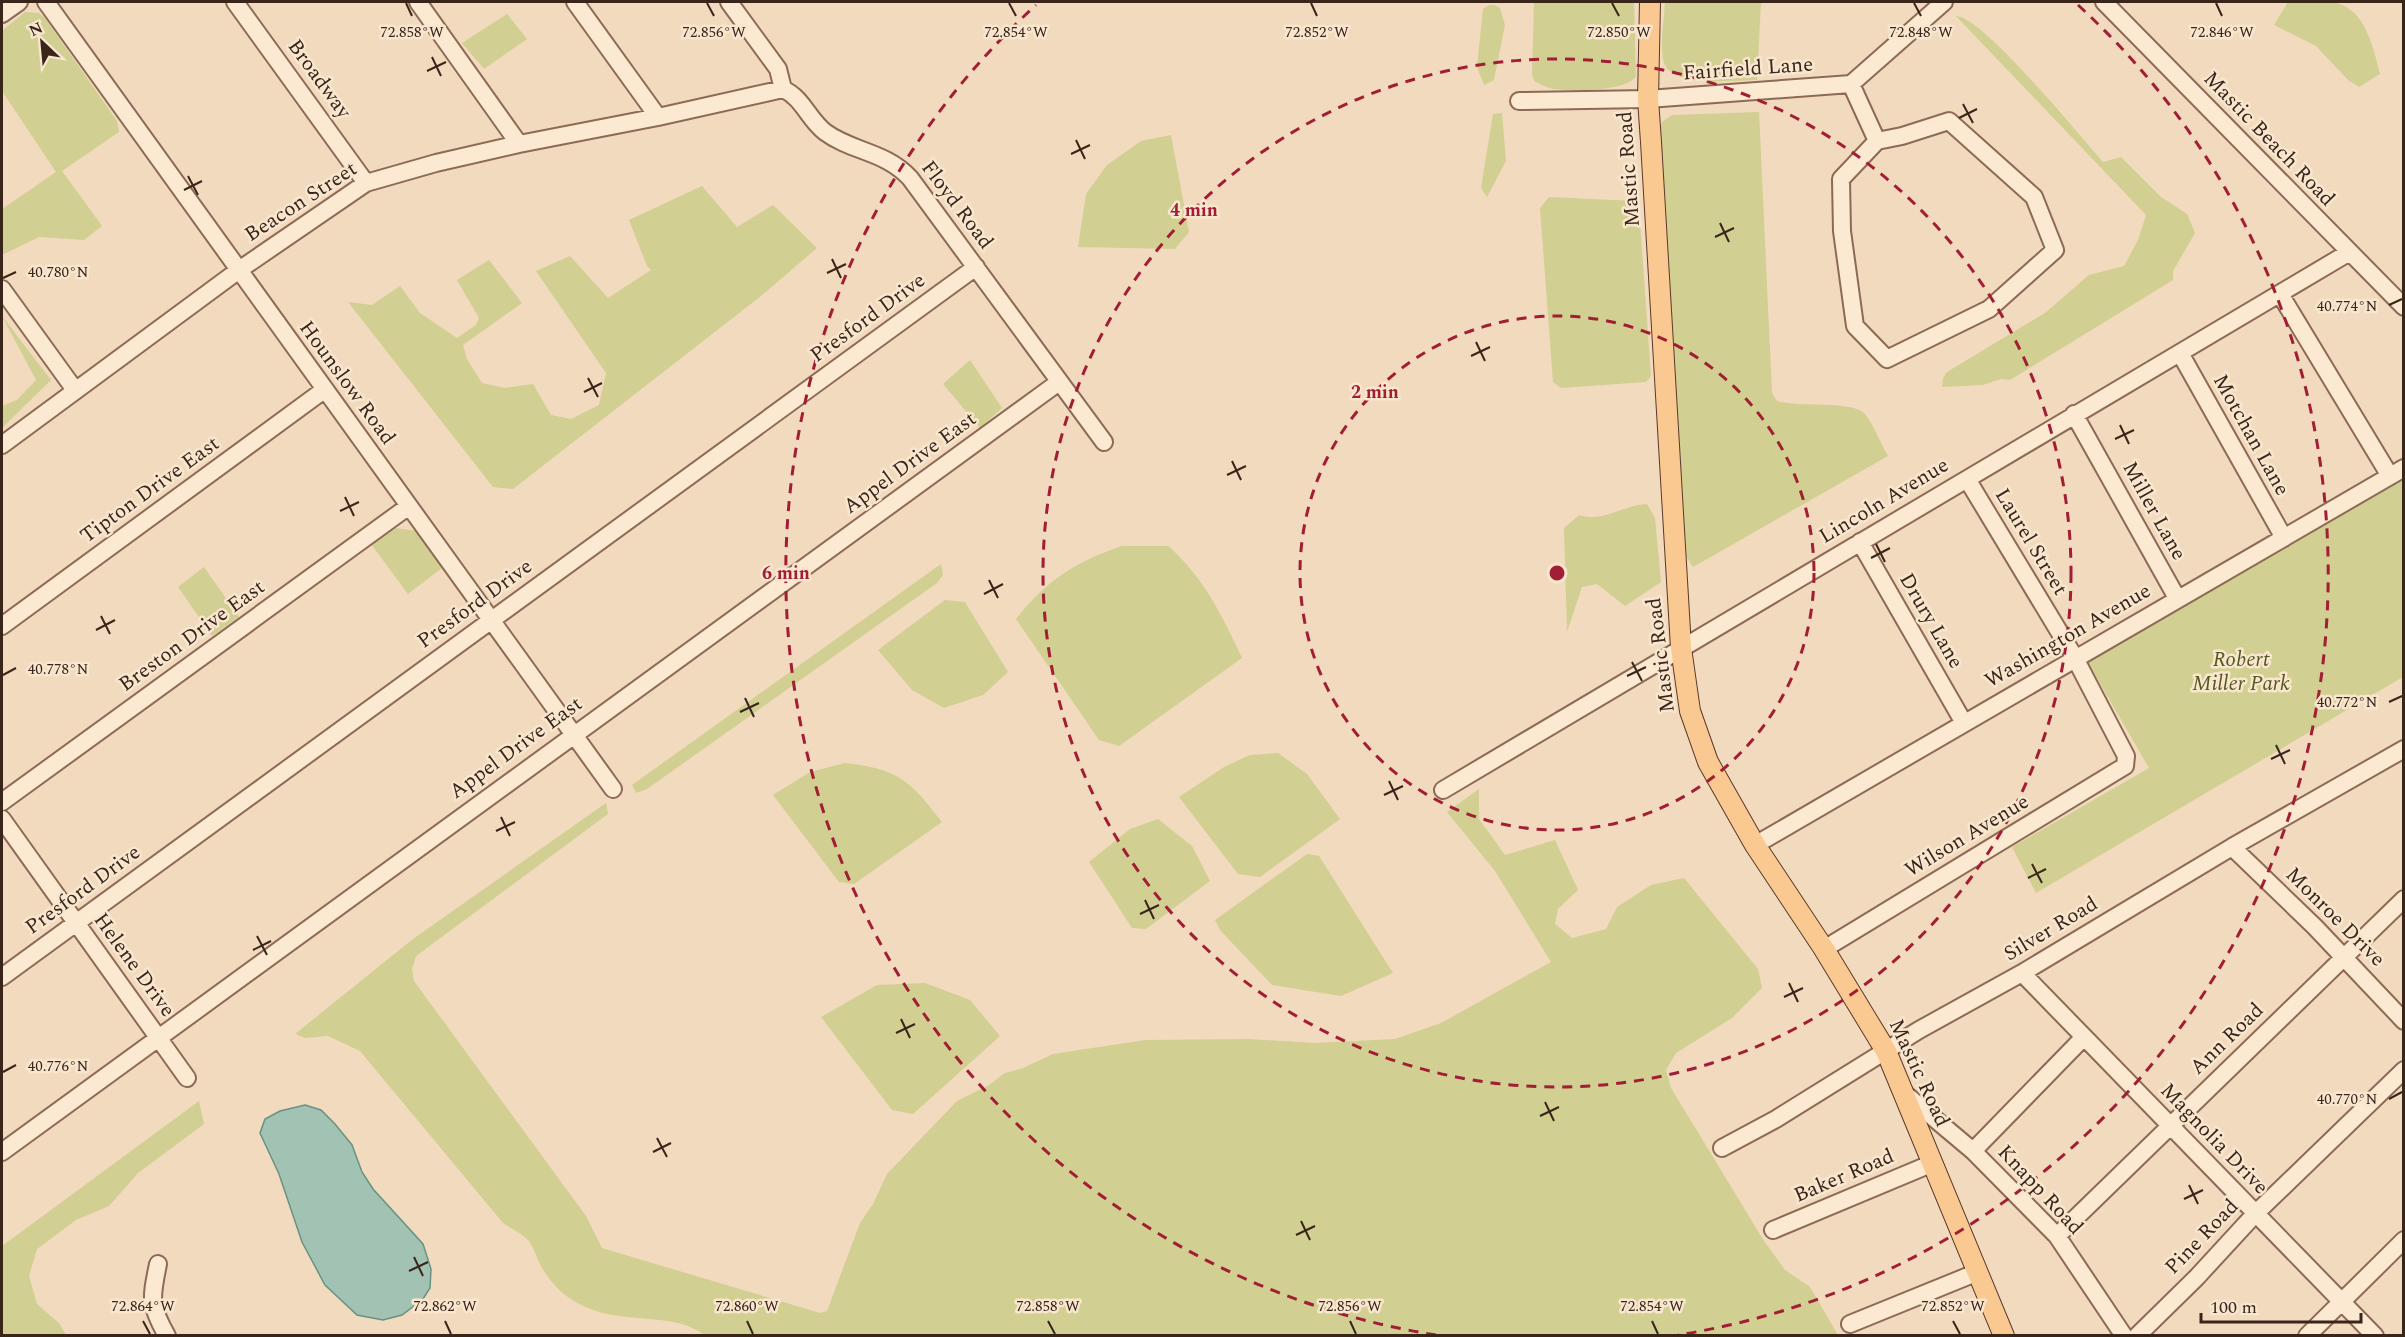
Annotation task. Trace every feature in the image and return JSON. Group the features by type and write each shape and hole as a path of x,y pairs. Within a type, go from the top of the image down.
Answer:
{"main road":[{"name":"Mastic Road","path":"1650,2 1648,99 1681,648 1690,711 1719,783 1755,845 1824,949 1886,1051 2004,1335"}],"street":[{"path":"2,14 19,2"},
{"name":"Hounslow Road","path":"46,2 614,789"},
{"name":"Broadway","path":"235,2 366,183"},
{"path":"418,2 519,144"},
{"path":"575,2 658,117"},
{"path":"729,2 778,69 783,89"},
{"path":"1877,141 1851,84 1944,2"},
{"name":"Mastic Beach Road","path":"2104,2 2403,307"},
{"name":"Fairfield Lane","path":"1519,101 1648,99 1851,84"},
{"name":"Beacon Street","path":"2,445 239,270 343,196 366,183 436,163 519,144 658,117 783,89"},
{"name":"Floyd Road","path":"783,89 796,95 826,132 898,165 1104,442"},
{"path":"1949,121 2034,197 2055,250 1989,309 1887,359 1855,326 1842,231 1841,179 1877,141 1902,136 1949,121"},
{"name":"Lincoln Avenue","path":"1443,790 2348,253"},
{"name":"Presford Drive","path":"2,977 976,267"},
{"path":"2,289 75,390"},
{"path":"2280,294 2396,472"},
{"name":"Motchan Lane","path":"2180,353 2284,538"},
{"name":"Appel Drive East","path":"2,1152 1059,382"},
{"name":"Tipton Drive East","path":"2,626 324,390"},
{"name":"Miller Lane","path":"2074,414 2177,598"},
{"name":"Washington Avenue","path":"1755,845 2396,472"},
{"name":"Laurel Street","path":"1967,478 2075,658 2126,756"},
{"name":"Breston Drive East","path":"2,802 409,506"},
{"name":"Drury Lane","path":"1860,542 1964,723"},
{"name":"Silver Road","path":"1722,1148 1776,1119 1886,1051 2403,749"},
{"name":"Wilson Avenue","path":"1824,949 2125,766 2126,756"},
{"name":"Helene Drive","path":"2,819 187,1078"},
{"name":"Monroe Drive","path":"2232,847 2344,957 2403,1021"},
{"name":"Ann Road","path":"2057,1236 2403,899"},
{"name":"Magnolia Drive","path":"2022,973 2375,1335"},
{"path":"1973,1151 2083,1038"},
{"name":"Pine Road","path":"2137,1335 2255,1214 2403,1070"},
{"name":"Knapp Road","path":"1904,1093 1973,1151 2057,1236 2124,1335"},
{"name":"Baker Road","path":"1773,1230 1933,1163"},
{"path":"2307,1335 2403,1239"},
{"path":"158,1264 152,1297 154,1313 166,1335"},
{"path":"1850,1324 1978,1272"}],"green space":[{"path":"1534,2 1634,2 1636,76 1622,85 1598,89 1553,89 1535,82 1532,75"},
{"path":"1665,2 1761,2 1757,80 1703,81 1676,75 1667,69 1663,59 1662,45"},
{"path":"2288,2 2330,2 2352,11 2370,40 2380,74 2359,87 2348,80 2316,46 2274,25"},
{"path":"1489,5 1500,8 1505,25 1494,80 1484,85 1477,67 1483,9"},
{"path":"25,12 39,13 45,18 117,121 119,132 62,171 102,226 84,240 39,237 2,255 2,209 56,172 2,91 2,31"},
{"path":"507,14 527,39 484,69 462,43"},
{"path":"1956,16 1969,21 2008,56 2103,162 2121,157 2161,197 2187,214 2195,233 2173,271 2173,280 2010,380 2001,379 1983,385 1942,387 1943,378 1947,372 2045,313 2089,275 2124,266 2138,240 2146,215"},
{"path":"1759,112 1772,393 1777,401 1786,403 1849,407 1859,410 1868,418 1888,456 1693,567 1687,558 1686,551 1659,133 1662,122 1672,115"},
{"path":"1502,113 1506,161 1487,197 1481,188 1493,114"},
{"path":"1171,135 1189,232 1175,249 1078,247 1086,194 1107,165 1141,141"},
{"path":"702,186 737,227 773,205 817,248 761,296 513,489 493,487 348,302 372,305 400,286 420,313 457,338 476,325 479,318 457,280 489,260 522,303 463,345 467,359 482,383 505,388 533,384 551,415 571,419 599,405 606,373 536,271 570,256 608,298 651,270 647,266 629,220"},
{"path":"1549,197 1634,201 1639,208 1651,376 1646,382 1561,388 1553,382 1540,208"},
{"path":"2,316 51,380 2,428 2,406 17,400 36,380"},
{"path":"970,360 1002,408 980,428 943,384"},
{"name":"Robert Miller Park","path":"2403,476 2403,677 2036,893 2012,847 2149,768 2087,661"},
{"path":"1647,504 1655,518 1661,582 1625,606 1597,584 1582,587 1567,632 1564,528 1579,515 1597,517"},
{"path":"396,528 416,531 442,568 408,594 371,544"},
{"path":"1122,546 1168,546 1192,570 1202,584 1242,658 1119,746 1099,740 1016,619 1039,593 1063,574 1090,559"},
{"path":"941,564 943,575 937,583 647,789 636,793 632,785"},
{"path":"204,567 239,617 212,636 178,587"},
{"path":"945,600 965,602 1008,672 983,695 944,708 912,690 878,650"},
{"path":"1278,753 1307,774 1340,819 1260,877 1238,874 1179,797 1224,767 1250,755"},
{"path":"845,763 878,769 902,779 921,796 942,822 854,884 839,882 773,795 810,772"},
{"path":"1479,789 1479,819 1505,855 1555,840 1578,890 1558,909 1555,924 1572,938 1606,929 1617,907 1651,885 1684,878 1758,969 1762,988 1732,1018 1676,1053 1666,1070 1671,1088 1764,1241 1785,1270 1810,1287 1838,1335 704,1335 679,1323 602,1313 580,1304 559,1290 548,1277 528,1240 503,1223 360,1051 328,1036 305,1038 295,1034 413,939 606,803 608,814 416,956 412,969 414,981 586,1216 602,1248 820,1313 827,1311 860,1223 873,1204 887,1174 957,1101 989,1085 1005,1073 1023,1068 1053,1054 1145,1040 1249,1039 1315,1043 1395,1039 1441,1023 1551,962 1495,871 1447,812"},
{"path":"1158,819 1192,846 1210,881 1146,929 1132,928 1089,862 1130,829"},
{"path":"1307,854 1319,856 1393,973 1341,996 1272,985 1220,930 1215,920"},
{"path":"925,983 970,1000 1000,1036 913,1114 892,1110 821,1017 877,985"},
{"path":"199,1101 204,1124 138,1173 109,1206 76,1220 37,1249 29,1276 37,1304 59,1323 66,1335 2,1335 2,1246"}],"shaded area":[{"path":"305,1105 321,1110 335,1124 352,1145 362,1172 373,1189 423,1244 431,1269 430,1288 423,1299 402,1315 383,1320 357,1315 325,1285 302,1242 279,1174 260,1133 265,1119 280,1111"}]}
